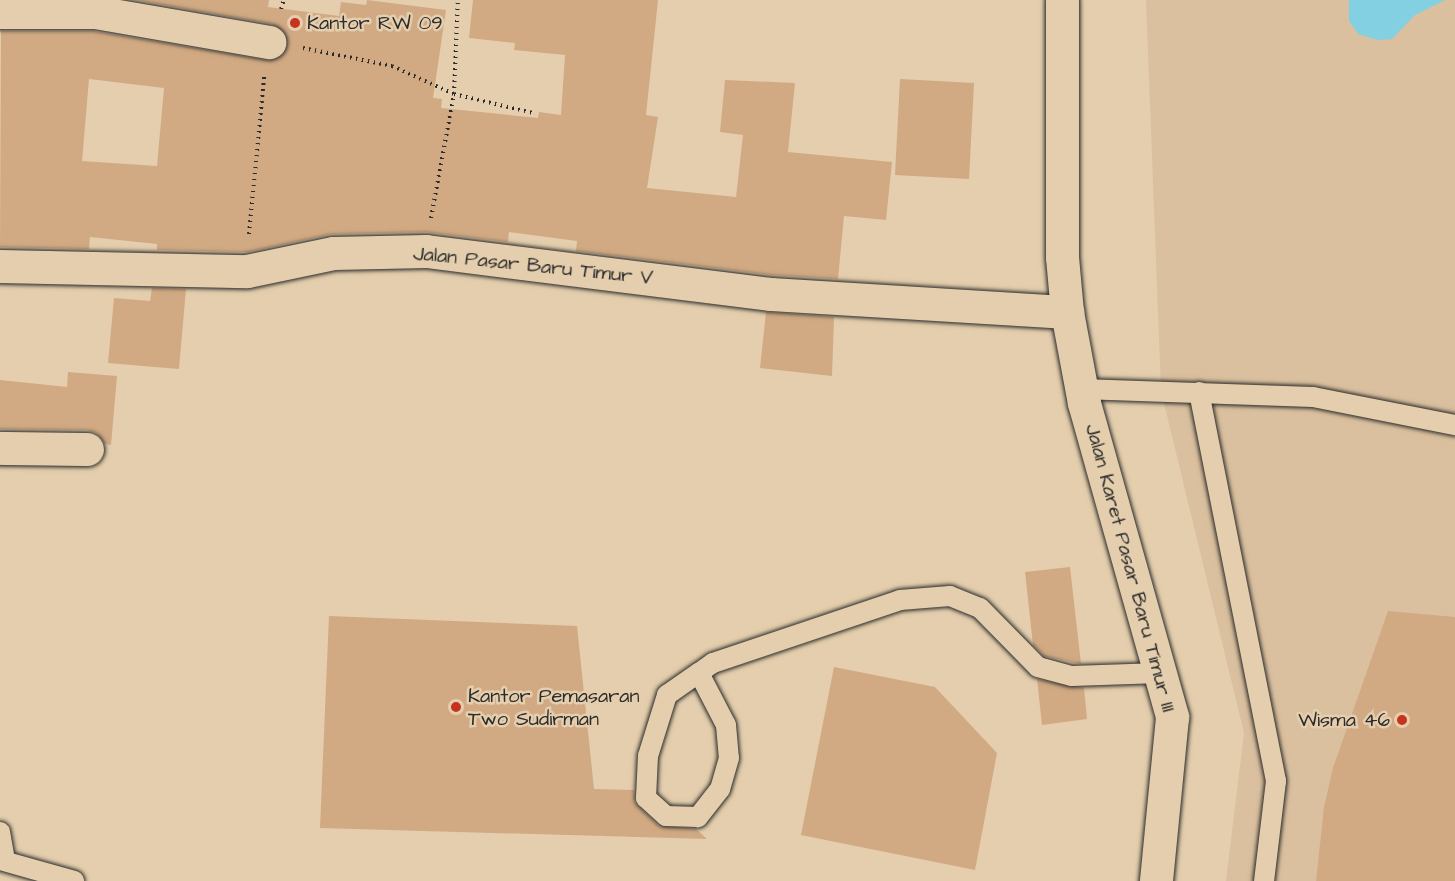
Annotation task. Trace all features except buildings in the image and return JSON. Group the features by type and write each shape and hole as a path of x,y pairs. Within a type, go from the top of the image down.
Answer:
{"street":[{"name":"Jalan Karet Pasar Baru Timur III","path":"1062,0 1062,257 1067,312 1081,388 1172,717 1156,881"},
{"path":"0,12 95,12 269,42"},
{"name":"Jalan Pasar Baru Timur V","path":"0,266 247,271 333,253 426,251 771,294 1067,312"},
{"path":"0,448 87,449"}],"lane":[{"path":"1081,388 1313,398 1455,425"},
{"path":"1199,392 1276,781 1264,881"},
{"path":"699,672 726,725 729,758 720,789 698,817 666,816 646,798 648,756 667,694 712,663 900,600 950,596 980,608 1038,667 1072,676 1160,673"},
{"path":"0,832 2,860 74,881"}],"path":[{"path":"247,271 253,172 269,42 284,0"},
{"path":"426,251 454,94 458,0"},
{"path":"269,42 392,66 454,94 532,112"}],"shaded area":[{"path":"1146,0 1455,0 1455,881 1226,881 1244,733 1161,391"}],"water":[{"path":"1349,0 1445,0 1415,15 1392,39 1378,40 1358,34 1349,21"}],"place":[{"name":"Kantor RW 09","path":"295,23"},
{"name":"Kantor Pemasaran Two Sudirman","path":"456,707"},
{"name":"Wisma 46","path":"1402,720"}]}
